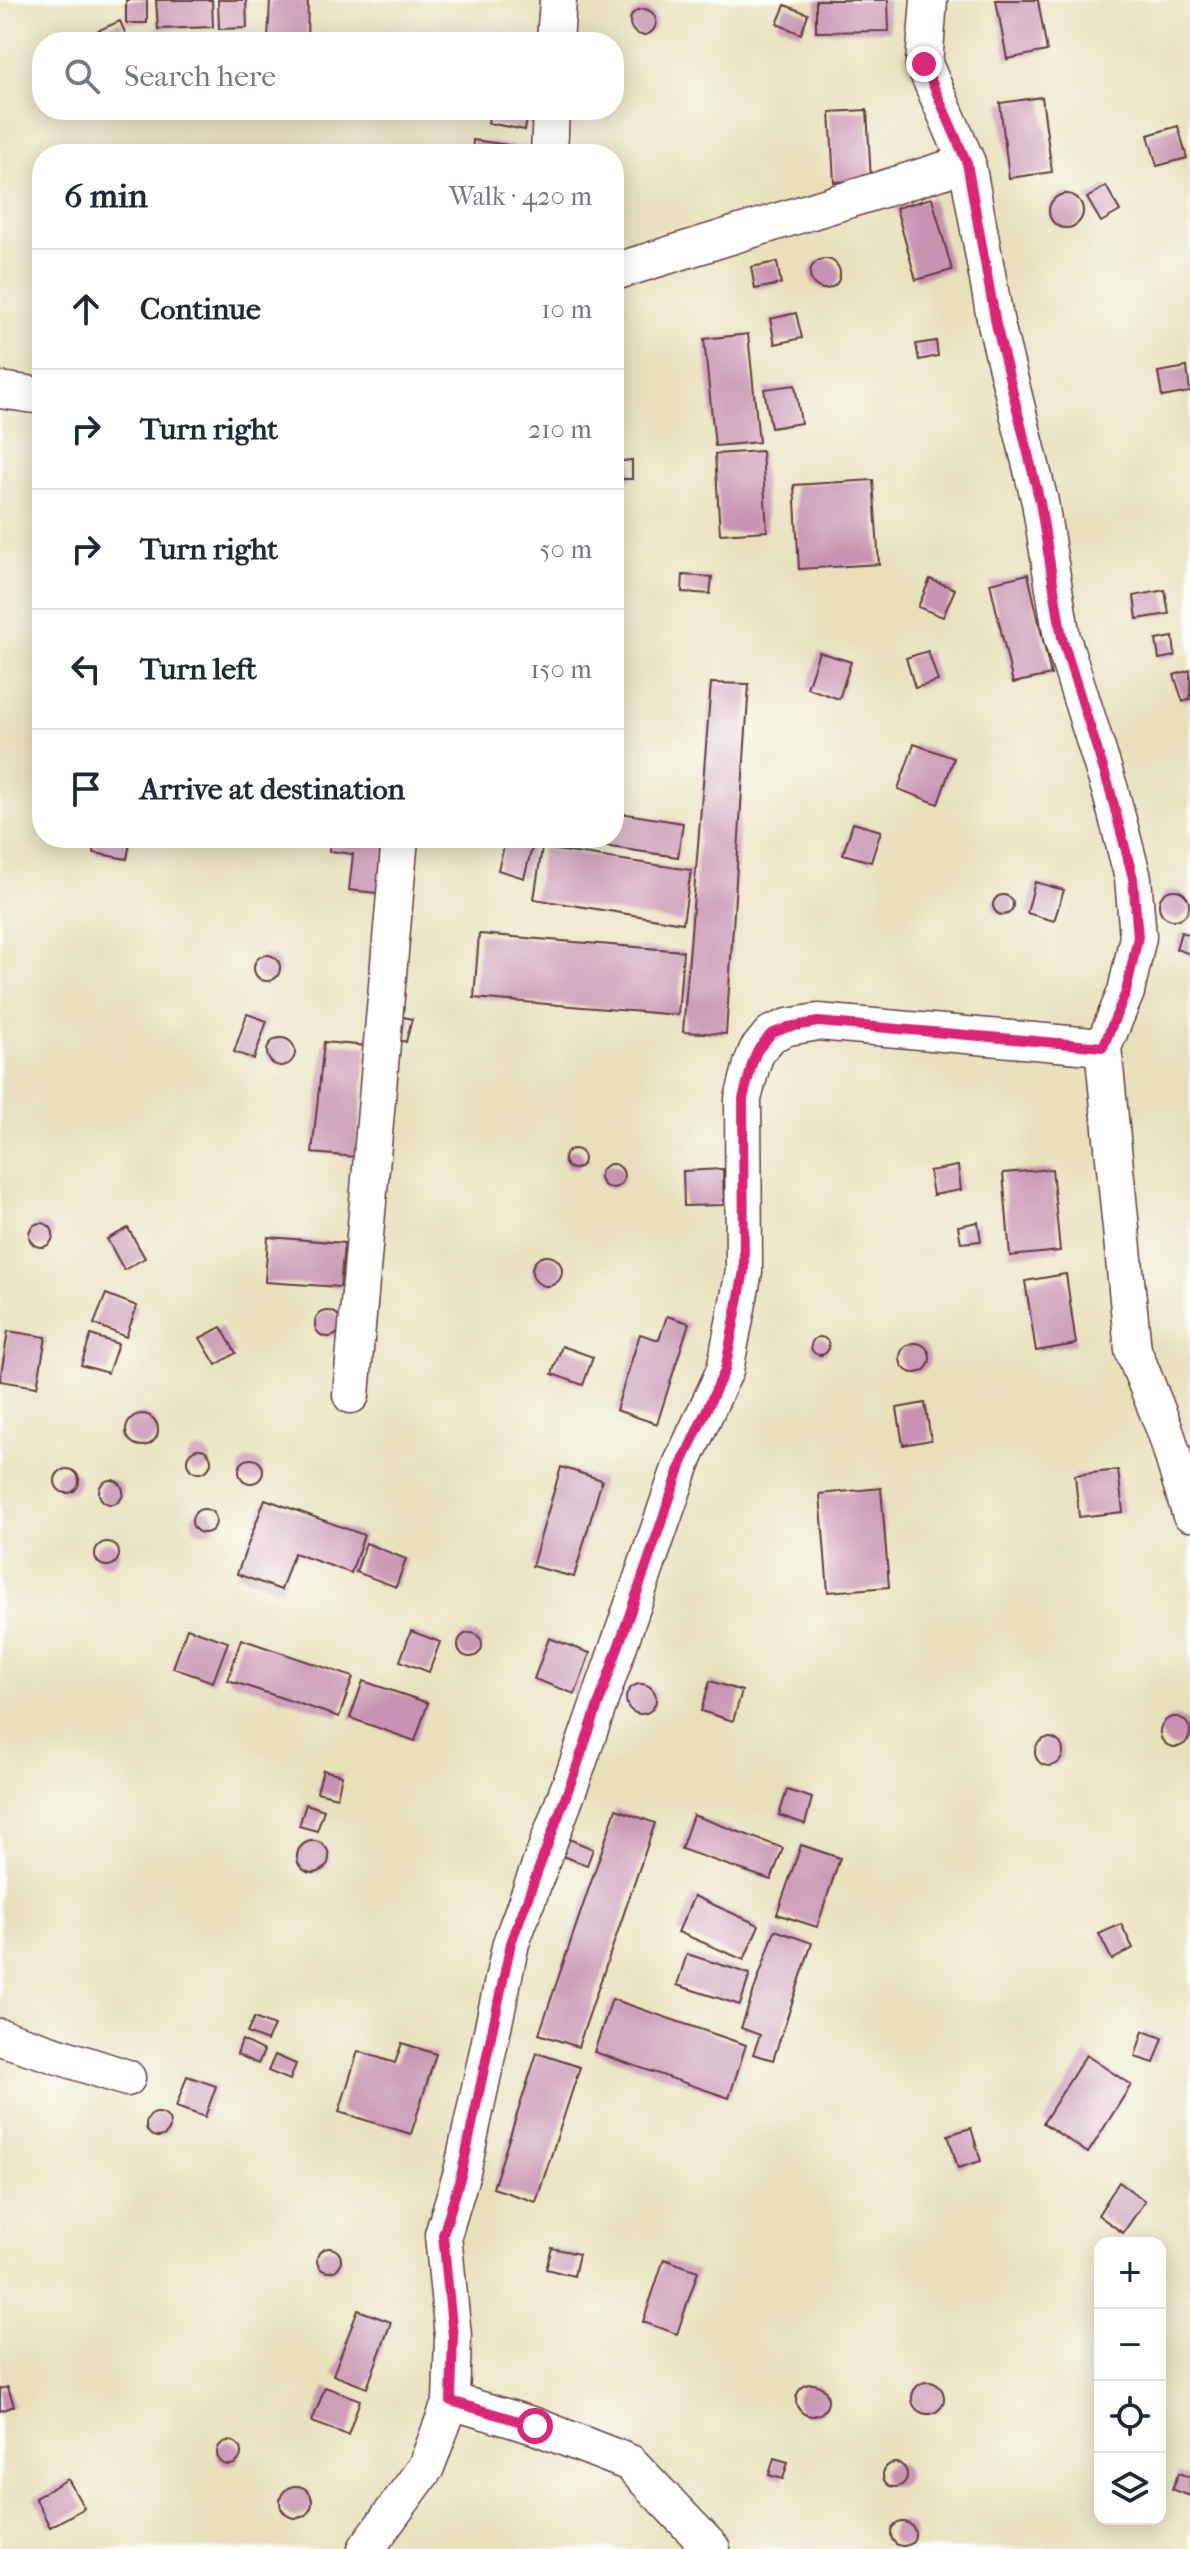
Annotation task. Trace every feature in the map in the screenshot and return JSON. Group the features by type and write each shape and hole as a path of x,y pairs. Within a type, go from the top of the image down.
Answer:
{"street":[{"path":"556,32 558,0"},
{"path":"929,0 924,64 967,163 996,324 1040,502 1062,638 1110,790 1133,878 1138,937 1126,992 1103,1047 1133,1350 1166,1433 1190,1513"},
{"path":"549,144 551,120"},
{"path":"624,269 967,163"},
{"path":"0,390 32,395"},
{"path":"351,1395 399,848"},
{"path":"366,2549 426,2467 451,2401 453,2336 443,2235 462,2172 511,1943 576,1769 682,1463 725,1370 744,1271 743,1099 757,1051 771,1034 788,1027 818,1022 1103,1047"},
{"path":"0,2037 127,2078"},
{"path":"451,2401 535,2426 630,2463 712,2549"}],"building":[{"path":"126,0 147,0 147,23 126,23"},
{"path":"156,0 212,0 213,27 158,29"},
{"path":"218,0 246,0 247,28 219,29"},
{"path":"270,0 308,0 307,32 268,32"},
{"path":"816,0 888,0 889,31 816,32"},
{"path":"996,0 1038,0 1047,51 1007,59"},
{"path":"785,5 808,14 801,34 777,24"},
{"path":"643,9 652,13 656,22 652,31 643,35 634,31 630,22 634,13"},
{"path":"120,21 125,32 95,32"},
{"path":"1042,97 1052,172 1009,178 1000,103"},
{"path":"867,110 871,180 834,182 830,112"},
{"path":"488,120 527,120 525,130 488,123"},
{"path":"1178,126 1187,158 1157,166 1148,135"},
{"path":"473,140 501,144 473,144"},
{"path":"1106,186 1120,211 1101,222 1087,198"},
{"path":"1066,194 1078,199 1083,211 1078,223 1066,228 1054,223 1049,211 1054,199"},
{"path":"932,198 952,270 916,280 896,208"},
{"path":"825,259 836,263 840,274 836,285 825,289 814,285 810,274 814,263"},
{"path":"777,262 781,284 755,289 751,267"},
{"path":"796,313 802,338 775,344 770,319"},
{"path":"748,334 759,442 715,446 704,339"},
{"path":"936,341 938,356 919,360 916,344"},
{"path":"1187,367 1190,392 1162,397 1158,372"},
{"path":"795,385 801,423 771,428 764,389"},
{"path":"762,451 767,531 720,534 715,454"},
{"path":"632,460 632,479 624,479 624,461"},
{"path":"873,480 879,564 799,569 794,485"},
{"path":"1028,574 1051,675 1013,683 990,583"},
{"path":"683,575 712,577 710,594 682,592"},
{"path":"930,579 955,589 943,617 918,607"},
{"path":"1165,590 1169,614 1137,619 1134,596"},
{"path":"1173,637 1175,656 1159,659 1156,640"},
{"path":"928,651 938,681 915,688 906,658"},
{"path":"819,652 851,662 839,699 807,688"},
{"path":"1190,670 1190,699 1183,702 1174,675"},
{"path":"711,683 749,684 726,1034 683,1032"},
{"path":"914,744 954,758 938,804 898,789"},
{"path":"624,814 683,823 678,857 617,848 624,848"},
{"path":"853,823 881,831 871,862 843,854"},
{"path":"95,848 129,848 127,859 94,853"},
{"path":"329,848 391,848 386,894 349,890 353,854 329,851"},
{"path":"504,848 532,848 524,878 498,870"},
{"path":"542,848 691,870 683,923 534,899"},
{"path":"1035,882 1064,890 1054,921 1027,913"},
{"path":"1174,890 1185,894 1189,905 1185,916 1174,920 1163,916 1159,905 1163,894"},
{"path":"1003,895 1010,898 1013,905 1010,912 1003,915 996,912 993,905 996,898"},
{"path":"1181,932 1190,935 1190,954 1176,949"},
{"path":"479,934 683,951 678,1015 474,998"},
{"path":"267,955 276,959 280,968 276,977 267,981 258,977 254,968 258,959"},
{"path":"247,1014 267,1021 254,1059 234,1052"},
{"path":"395,1015 412,1019 406,1042 389,1037"},
{"path":"281,1038 291,1042 295,1052 291,1062 281,1066 271,1062 267,1052 271,1042"},
{"path":"324,1042 367,1046 356,1157 312,1153"},
{"path":"574,1149 581,1152 584,1159 581,1166 574,1169 567,1166 564,1159 567,1152"},
{"path":"612,1164 623,1171 624,1176 617,1187 612,1188 601,1181 600,1176 607,1165"},
{"path":"958,1166 961,1190 933,1195 929,1171"},
{"path":"723,1169 724,1205 684,1206 683,1171"},
{"path":"1052,1169 1060,1251 1010,1256 1003,1173"},
{"path":"978,1222 981,1241 961,1243 958,1226"},
{"path":"41,1223 50,1226 53,1235 50,1244 41,1247 32,1244 29,1235 32,1226"},
{"path":"128,1228 145,1258 124,1270 107,1239"},
{"path":"268,1237 344,1243 340,1287 265,1282"},
{"path":"547,1256 558,1260 562,1271 558,1282 547,1286 536,1282 532,1271 536,1260"},
{"path":"1066,1274 1076,1344 1036,1351 1025,1281"},
{"path":"106,1294 137,1306 126,1337 94,1324"},
{"path":"328,1311 337,1315 341,1324 337,1333 328,1337 319,1333 315,1324 319,1315"},
{"path":"667,1316 689,1323 657,1424 616,1410 640,1334 659,1340"},
{"path":"221,1327 236,1353 216,1365 200,1338"},
{"path":"8,1331 46,1337 37,1387 0,1381"},
{"path":"91,1335 118,1344 108,1373 81,1365"},
{"path":"816,1337 824,1337 829,1346 827,1353 816,1355 811,1350 811,1342"},
{"path":"915,1343 926,1347 930,1358 926,1369 915,1373 904,1369 900,1358 904,1347"},
{"path":"562,1346 593,1357 583,1385 552,1374"},
{"path":"925,1403 931,1440 903,1445 897,1408"},
{"path":"142,1414 154,1418 158,1430 154,1442 142,1446 130,1442 126,1430 130,1418"},
{"path":"199,1449 210,1456 211,1461 204,1472 199,1473 188,1466 187,1461 194,1450"},
{"path":"251,1459 260,1462 263,1471 260,1480 251,1483 242,1480 239,1471 242,1462"},
{"path":"561,1467 602,1480 574,1577 532,1566"},
{"path":"67,1469 76,1472 79,1481 76,1490 67,1493 58,1490 55,1481 58,1472"},
{"path":"1118,1470 1123,1512 1079,1517 1075,1475"},
{"path":"111,1480 122,1487 123,1492 116,1503 111,1504 100,1497 99,1492 106,1481"},
{"path":"881,1488 889,1587 828,1592 820,1494"},
{"path":"265,1499 364,1535 351,1573 294,1553 281,1590 237,1574"},
{"path":"204,1509 213,1512 216,1521 213,1530 204,1533 195,1530 192,1521 195,1512"},
{"path":"107,1542 116,1545 119,1554 116,1563 107,1566 98,1563 95,1554 98,1545"},
{"path":"366,1543 406,1559 396,1587 356,1572"},
{"path":"187,1628 228,1642 213,1682 173,1668"},
{"path":"411,1631 440,1642 429,1672 400,1661"},
{"path":"470,1633 479,1636 482,1645 479,1654 470,1657 461,1654 458,1645 461,1636"},
{"path":"549,1638 590,1653 575,1694 534,1679"},
{"path":"241,1639 353,1677 339,1717 228,1680"},
{"path":"363,1681 428,1703 415,1741 350,1718"},
{"path":"710,1681 742,1691 733,1721 701,1711"},
{"path":"641,1684 652,1688 656,1699 652,1710 641,1714 630,1710 626,1699 630,1688"},
{"path":"1175,1717 1186,1721 1190,1732 1186,1743 1175,1747 1164,1743 1160,1732 1164,1721"},
{"path":"1049,1738 1059,1742 1063,1752 1059,1762 1049,1766 1039,1762 1035,1752 1039,1742"},
{"path":"323,1770 342,1775 337,1797 317,1792"},
{"path":"787,1790 812,1798 805,1824 779,1815"},
{"path":"306,1804 324,1810 317,1831 299,1826"},
{"path":"616,1809 655,1823 578,2047 539,2034"},
{"path":"693,1815 783,1848 771,1880 681,1849"},
{"path":"569,1839 593,1849 587,1865 562,1856"},
{"path":"313,1841 324,1846 329,1857 324,1868 313,1873 302,1868 297,1857 302,1846"},
{"path":"801,1845 840,1858 817,1927 777,1914"},
{"path":"694,1896 759,1925 744,1960 678,1932"},
{"path":"1121,1924 1133,1948 1112,1960 1099,1934"},
{"path":"775,1930 812,1943 773,2060 753,2054 760,2035 741,2028"},
{"path":"687,1954 750,1974 740,2005 677,1985"},
{"path":"612,1999 746,2045 729,2098 594,2052"},
{"path":"254,2018 274,2026 267,2041 247,2033"},
{"path":"1143,2031 1163,2038 1154,2063 1135,2057"},
{"path":"242,2040 264,2051 258,2064 237,2054"},
{"path":"402,2043 436,2054 411,2134 339,2112 358,2051 395,2063"},
{"path":"537,2053 580,2067 536,2202 493,2188"},
{"path":"275,2055 296,2064 290,2080 268,2071"},
{"path":"1086,2055 1131,2085 1088,2153 1043,2123"},
{"path":"187,2076 216,2086 205,2117 176,2107"},
{"path":"158,2113 169,2120 170,2125 163,2136 158,2137 147,2130 146,2125 153,2114"},
{"path":"971,2128 981,2161 958,2168 948,2135"},
{"path":"1119,2182 1145,2201 1123,2233 1098,2215"},
{"path":"329,2248 338,2251 341,2260 338,2269 329,2272 320,2269 317,2260 320,2251"},
{"path":"552,2248 579,2254 574,2276 546,2269"},
{"path":"664,2259 698,2271 677,2334 643,2322"},
{"path":"358,2310 391,2322 367,2388 333,2375"},
{"path":"928,2382 939,2387 944,2398 939,2409 928,2414 917,2409 912,2398 917,2387"},
{"path":"812,2384 823,2389 828,2400 823,2411 812,2416 801,2411 796,2400 801,2389"},
{"path":"8,2387 14,2406 0,2411 0,2389"},
{"path":"325,2387 360,2400 348,2435 312,2422"},
{"path":"229,2441 240,2448 241,2453 234,2464 229,2465 218,2458 217,2453 224,2442"},
{"path":"774,2458 788,2462 783,2479 769,2475"},
{"path":"895,2463 904,2466 907,2475 904,2484 895,2487 886,2484 883,2475 886,2466"},
{"path":"1179,2473 1190,2477 1190,2496 1172,2489"},
{"path":"68,2479 84,2508 50,2527 35,2498"},
{"path":"296,2486 307,2491 312,2502 307,2513 296,2518 285,2513 280,2502 285,2491"},
{"path":"903,2522 912,2525 915,2534 912,2543 903,2546 894,2543 891,2534 894,2525"}],"route":[{"path":"535,2426 451,2401 453,2336 443,2235 462,2172 511,1943 576,1769 682,1463 725,1370 744,1271 743,1099 757,1051 771,1034 788,1027 818,1022 1103,1047 1126,992 1138,937 1133,878 1110,790 1062,638 1040,502 996,324 967,163 924,64"}]}
